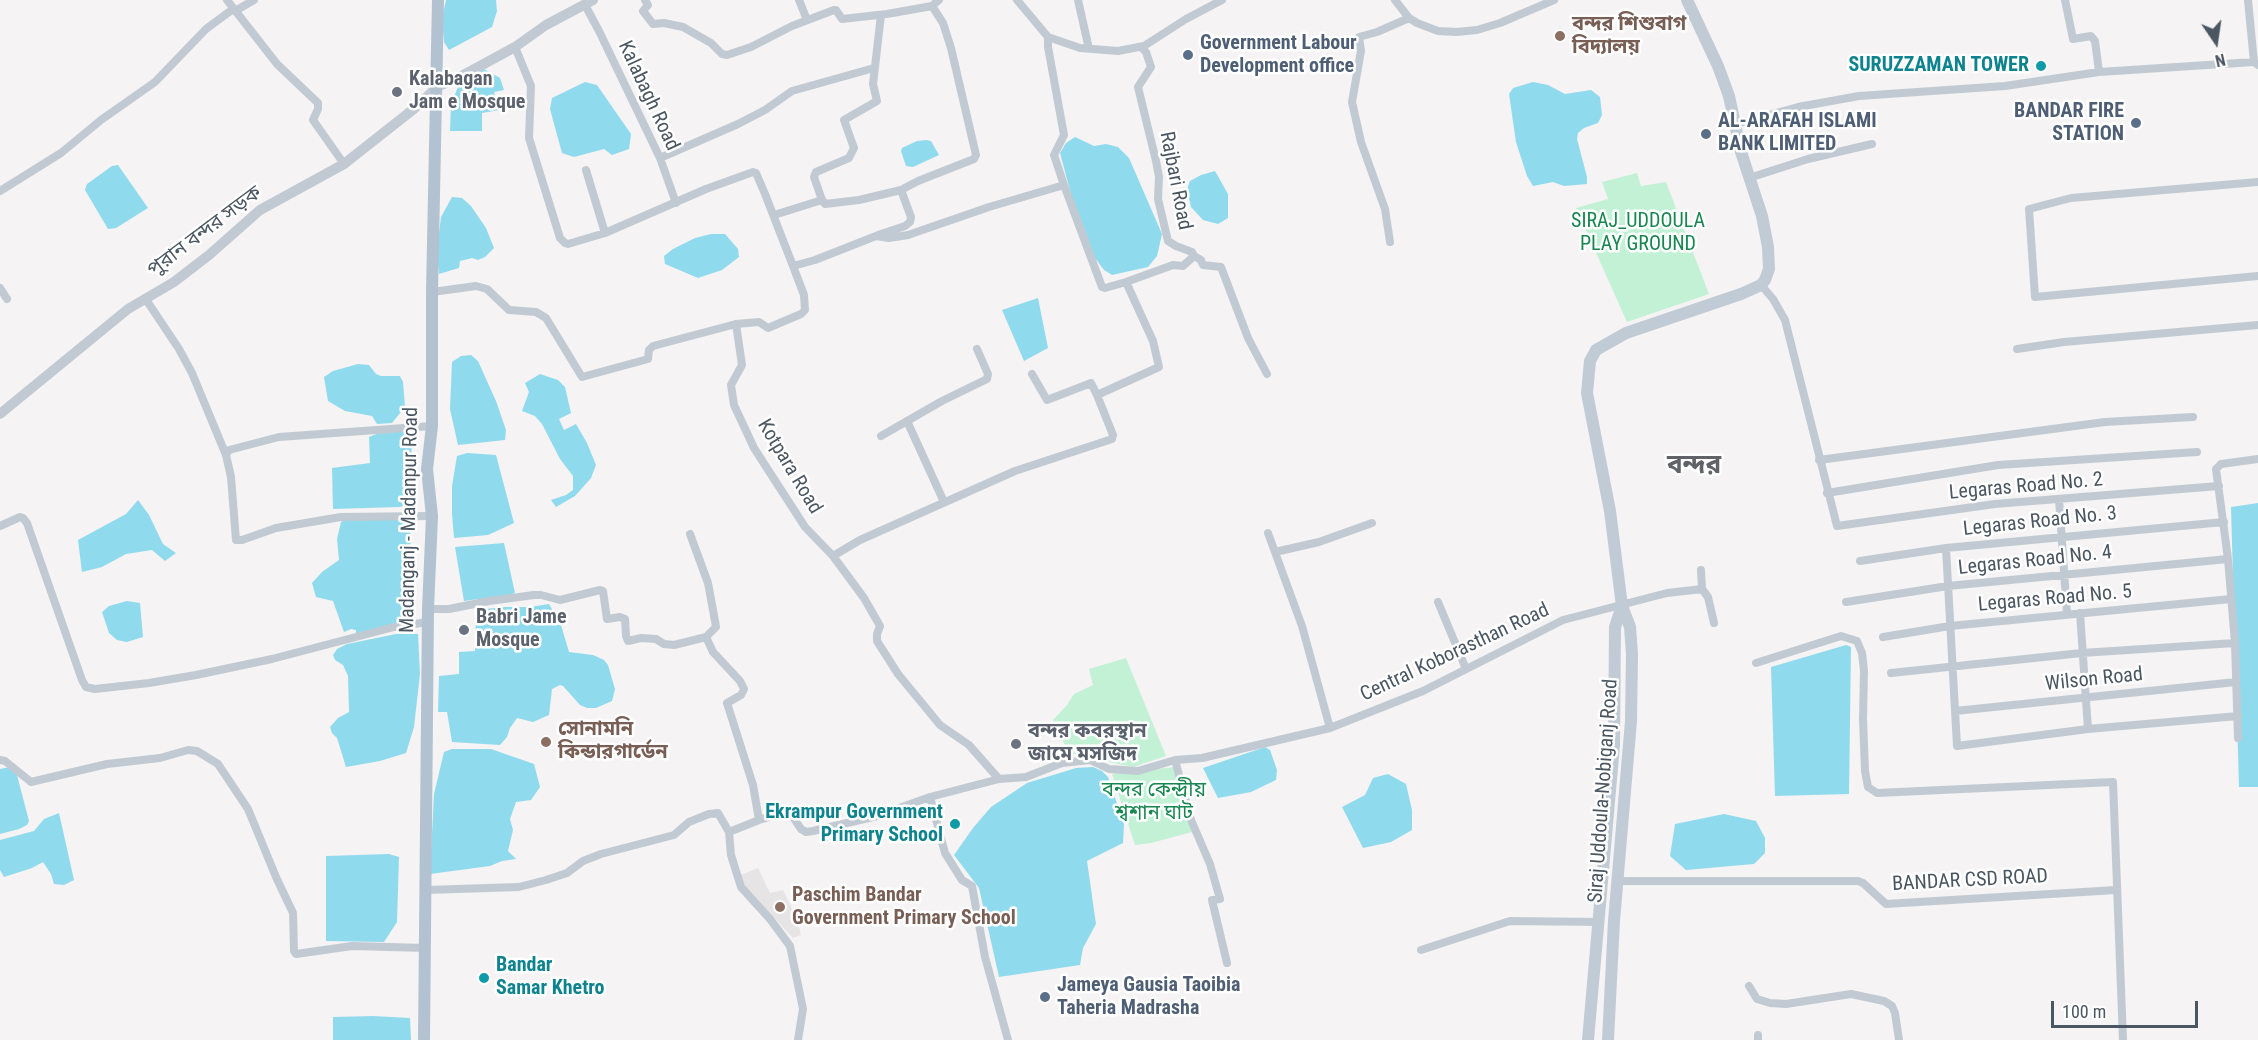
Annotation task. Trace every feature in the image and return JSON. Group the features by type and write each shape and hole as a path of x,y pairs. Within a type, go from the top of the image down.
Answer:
{"main road":[{"name":"Madanganj - Madanpur Road","path":"424,1040 428,615 432,516 427,469 432,426 432,292 438,0"},
{"path":"1687,0 1718,66 1736,124 1741,152 1762,216 1768,247 1769,269 1761,285"},
{"name":"Siraj Uddoula-Nobiganj Road","path":"1608,1040 1617,881 1631,721 1630,627 1622,606 1610,511 1587,393 1590,361 1596,350 1626,333 1761,285"},
{"name":"Siraj Uddoula-Nobiganj Road","path":"1588,1040 1614,745 1615,627 1622,606"},
{"path":"1594,980 1611,981"}],"street":[{"path":"226,0 278,64 318,103 313,120 344,164"},
{"path":"0,191 61,153 101,120 155,81 163,70 206,29 254,0"},
{"path":"645,0 648,5 643,11 653,24 683,27 711,43 722,54 751,47 807,20 834,10 842,19 881,15 936,3 951,48 976,154 974,159 901,190 829,204 822,200 814,174 846,160 853,151 844,120 876,101 873,84 881,15"},
{"path":"799,0 807,20"},
{"path":"1017,0 1048,37 1080,48 1118,51 1141,47 1222,0"},
{"path":"1078,0 1089,49"},
{"path":"1395,0 1409,18 1428,29 1465,32 1500,22 1554,0"},
{"path":"2065,0 2073,39 2091,36 2095,41 2099,72"},
{"path":"1736,124 1798,107 1859,96 2005,86 2099,72 2256,64 2248,0"},
{"path":"436,87 458,78 515,47 546,25 589,3"},
{"name":"Kalabagh Road","path":"589,3 599,31 660,158 676,203"},
{"path":"1390,242 1385,209 1361,142 1352,102 1361,51 1359,37 1377,33 1409,18"},
{"path":"876,236 889,238 908,235 989,207 1064,185 1054,155 1064,138 1059,117 1058,94 1047,47 1048,37"},
{"path":"432,292 476,286 487,289 509,310 536,312 546,318 582,377 648,359 649,350 653,346 736,324 759,322 768,328 801,314 805,310 804,296 794,266 774,215 756,174 753,172 706,189 605,233 568,244 560,238 530,138 531,86 515,47"},
{"name":"Rajbari Road","path":"1064,185 1102,287 1126,282 1173,265 1183,266 1194,256 1192,252 1168,241 1158,199 1159,177 1156,161 1138,87 1151,67 1146,52 1141,47"},
{"path":"660,158 720,133 765,110 792,91 874,68"},
{"name":"পুরান বন্দর সড়ক","path":"0,414 109,323 145,298 174,282 260,210 344,164 415,108 436,87"},
{"path":"1749,178 1808,159 1872,144"},
{"path":"586,170 605,233"},
{"path":"2258,182 2071,198 2029,209 2035,297 2258,276"},
{"path":"794,266 905,226 910,222 911,217 901,190"},
{"path":"774,215 822,200"},
{"path":"1194,256 1202,260 1203,265 1221,267 1248,338 1267,374"},
{"path":"1097,394 1159,366 1153,341 1126,282"},
{"path":"1761,285 1773,299 1785,320 1827,493 1998,465 2198,452"},
{"path":"0,288 7,299"},
{"path":"145,298 192,373 226,455 231,477 236,540 276,528 341,518 432,516"},
{"name":"Kotpara Road","path":"736,324 742,365 731,385 741,422 754,448 805,527 833,556 864,598 880,626 877,641 898,674 940,725 969,745 999,779"},
{"path":"2017,349 2064,342 2258,325"},
{"path":"881,436 987,379 989,377 977,349"},
{"path":"833,556 860,540 1015,471 1112,439 1113,435 1091,383 1047,400 1032,374"},
{"path":"1819,460 2105,422 2193,417"},
{"path":"908,421 944,502"},
{"path":"226,455 230,450 279,437 432,426"},
{"path":"2238,738 2235,643 2217,466 2258,459"},
{"name":"Legaras Road No. 2","path":"1827,493 1837,526 1995,504 2219,486"},
{"path":"2059,499 2067,614"},
{"path":"0,526 20,518 27,523 82,680 86,687 94,689 149,683 272,659 394,627 449,609 534,595 560,600 603,591 607,619 620,617 625,619 628,641 649,639 674,645 706,638 716,627 716,621 708,583 690,534"},
{"name":"Legaras Road No. 3","path":"1860,561 1946,548 2224,522"},
{"path":"1275,552 1319,542 1372,523"},
{"path":"1268,533 1296,608 1330,728"},
{"path":"1946,548 1957,746 2088,729 2238,716"},
{"name":"Legaras Road No. 4","path":"1846,602 1948,586 2228,559"},
{"path":"1701,570 1702,589 1708,597 1714,623"},
{"name":"Central Koborasthan Road","path":"729,832 786,812 791,814 801,829 807,832 813,831 877,816 930,797 999,779 1026,777 1062,763 1077,760 1090,760 1109,769 1138,771 1175,760 1202,758 1330,728 1423,691 1563,620 1622,606 1667,592 1702,589"},
{"name":"Legaras Road No. 5","path":"1882,637 1950,626 2231,599"},
{"path":"1438,602 1466,669"},
{"path":"2080,613 2088,729"},
{"path":"1755,663 1841,636 1857,641 1862,653 1864,671 1863,719 1868,788 1877,793 2113,782 2123,1040"},
{"path":"706,638 713,651 740,681 744,689 741,695 727,703 753,784 759,820"},
{"path":"1891,673 2082,653 2235,643"},
{"name":"Wilson Road","path":"1955,711 2236,682"},
{"path":"0,760 5,761 31,782 107,764 160,758 188,750 196,751 218,765 248,809 293,913 296,954 352,946 426,948"},
{"path":"1175,760 1191,820 1210,864 1220,899 1212,900 1227,963"},
{"path":"930,797 945,854 962,880 972,886 985,957 1008,1040"},
{"path":"426,890 519,887 546,880 567,873 583,861 601,854 674,835 689,822 718,813 729,832 731,855 741,887 770,919 790,946 803,1009 798,1040"},
{"name":"BANDAR CSD ROAD","path":"1617,881 1858,881 1886,904 2116,890"},
{"path":"1421,950 1510,921 1599,922"},
{"path":"1749,986 1757,999 1786,1005 1851,994 1884,1001 1892,1006 1895,1013 1899,1040"}],"shaded area":[{"path":"758,868 770,893 783,890 797,919 801,935 793,938 746,887 739,876"}],"green space":[{"name":"SIRAJ_UDDOULA PLAY GROUND","path":"1637,173 1641,186 1666,182 1709,294 1627,322 1576,208 1608,199 1602,182"},
{"path":"1126,658 1166,756 1133,767 1113,763 1091,754 1069,754 1053,720 1074,694 1093,685 1089,669"},
{"name":"বন্দর কেন্দ্রীয় শ্বশান ঘাট","path":"1175,767 1192,832 1135,845 1112,774"}],"water":[{"path":"446,0 496,0 497,11 492,27 449,50 444,42 442,18"},
{"path":"484,69 500,78 504,90 494,92 499,110 482,113 482,131 450,131 451,104 458,87"},
{"path":"585,82 597,85 631,134 629,149 612,155 604,149 574,157 562,153 550,109 552,98"},
{"path":"1533,82 1548,85 1565,94 1591,90 1600,97 1602,115 1598,123 1584,128 1578,133 1577,139 1587,184 1564,186 1553,182 1533,186 1527,176 1516,142 1509,94 1513,88"},
{"path":"1075,137 1094,146 1106,144 1118,147 1129,158 1162,234 1157,256 1148,267 1112,275 1104,270 1095,258 1071,194 1060,153 1066,143"},
{"path":"917,141 931,141 939,155 913,167 906,166 902,148"},
{"path":"118,165 148,208 116,228 108,229 85,190 87,184 112,166"},
{"path":"1215,171 1228,194 1228,218 1218,224 1203,220 1191,207 1187,189 1190,181"},
{"path":"452,197 462,198 471,206 486,228 494,248 485,257 478,260 472,258 460,261 459,268 439,274 437,251 441,217"},
{"path":"711,234 725,234 738,249 739,257 722,270 698,278 665,264 664,256 673,249 695,238"},
{"path":"1038,298 1048,348 1024,361 1002,310"},
{"path":"471,355 478,361 496,401 506,430 505,440 458,445 450,409 452,362 461,356"},
{"path":"358,364 369,365 376,374 381,376 400,376 403,382 405,407 392,423 377,424 372,416 345,411 328,401 324,377 333,371"},
{"path":"540,374 558,380 565,387 571,413 559,419 564,430 576,424 596,465 591,478 575,496 556,507 551,500 573,490 573,476 560,459 542,424 535,416 522,411 529,392 525,383"},
{"path":"412,429 411,480 415,501 400,507 333,509 332,468 370,463 369,437 386,430"},
{"path":"467,453 496,455 514,523 488,535 454,538 452,486 457,456"},
{"path":"138,500 149,515 163,544 176,553 165,561 152,550 126,554 102,567 82,572 78,540 126,514"},
{"path":"2258,503 2258,787 2239,787 2231,507"},
{"path":"349,517 404,519 409,523 410,550 403,560 411,572 410,619 356,634 356,630 351,629 344,632 333,601 316,597 312,583 322,572 339,560 337,539 341,522"},
{"path":"504,543 515,593 464,601 455,547"},
{"path":"127,601 140,603 143,637 127,642 117,640 109,633 102,612 109,606"},
{"path":"549,604 561,625 569,652 593,655 604,660 608,665 615,689 612,701 596,708 587,708 580,705 560,685 552,689 549,715 533,722 517,718 500,745 452,742 447,712 438,712 439,676 459,674 459,652 475,651 476,610"},
{"path":"401,633 418,634 420,674 414,727 406,753 380,761 346,767 337,738 330,727 338,718 349,712 348,676 343,665 335,660 333,655 337,649 347,644"},
{"path":"1846,645 1851,647 1849,794 1775,796 1771,667"},
{"path":"1265,747 1270,750 1277,770 1276,780 1251,792 1218,798 1203,768"},
{"path":"452,749 491,749 534,764 540,787 531,800 516,802 510,819 513,830 508,851 516,859 490,866 430,874 434,794 444,752"},
{"path":"10,767 17,775 29,821 27,825 19,829 0,834 0,769"},
{"path":"1093,767 1108,777 1124,824 1123,843 1087,861 1096,924 1083,948 1080,965 999,977 979,888 954,855 991,807 1027,783 1076,768"},
{"path":"1388,774 1406,784 1412,810 1412,830 1391,842 1363,848 1342,807 1365,795 1373,778"},
{"path":"59,813 74,880 64,885 54,884 43,862 4,877 0,870 0,840 34,831 44,819"},
{"path":"1724,814 1756,821 1765,838 1765,853 1754,864 1686,870 1670,856 1675,824"},
{"path":"389,854 399,857 397,922 384,942 326,941 326,856"},
{"path":"333,1017 410,1018 411,1040 333,1040"}],"place":[{"name":"বন্দর শিশুবাগ বিদ্যালয়","path":"1560,36"},
{"name":"Government Labour Development office","path":"1188,55"},
{"name":"SURUZZAMAN TOWER","path":"2041,66"},
{"name":"Kalabagan Jam e Mosque","path":"397,92"},
{"name":"BANDAR FIRE STATION","path":"2136,123"},
{"name":"AL-ARAFAH ISLAMI BANK LIMITED","path":"1706,134"},
{"name":"Babri Jame Mosque","path":"464,630"},
{"name":"সোনামনি কিন্ডারগার্ডেন","path":"546,742"},
{"name":"বন্দর কবরস্থান জামে মসজিদ","path":"1016,744"},
{"name":"Ekrampur Government Primary School","path":"955,824"},
{"name":"Paschim Bandar Government Primary School","path":"780,907"},
{"name":"Bandar Samar Khetro","path":"484,978"},
{"name":"Jameya Gausia Taoibia Taheria Madrasha","path":"1045,997"}],"district":[{"name":"বন্দর","path":"1694,466"}]}
